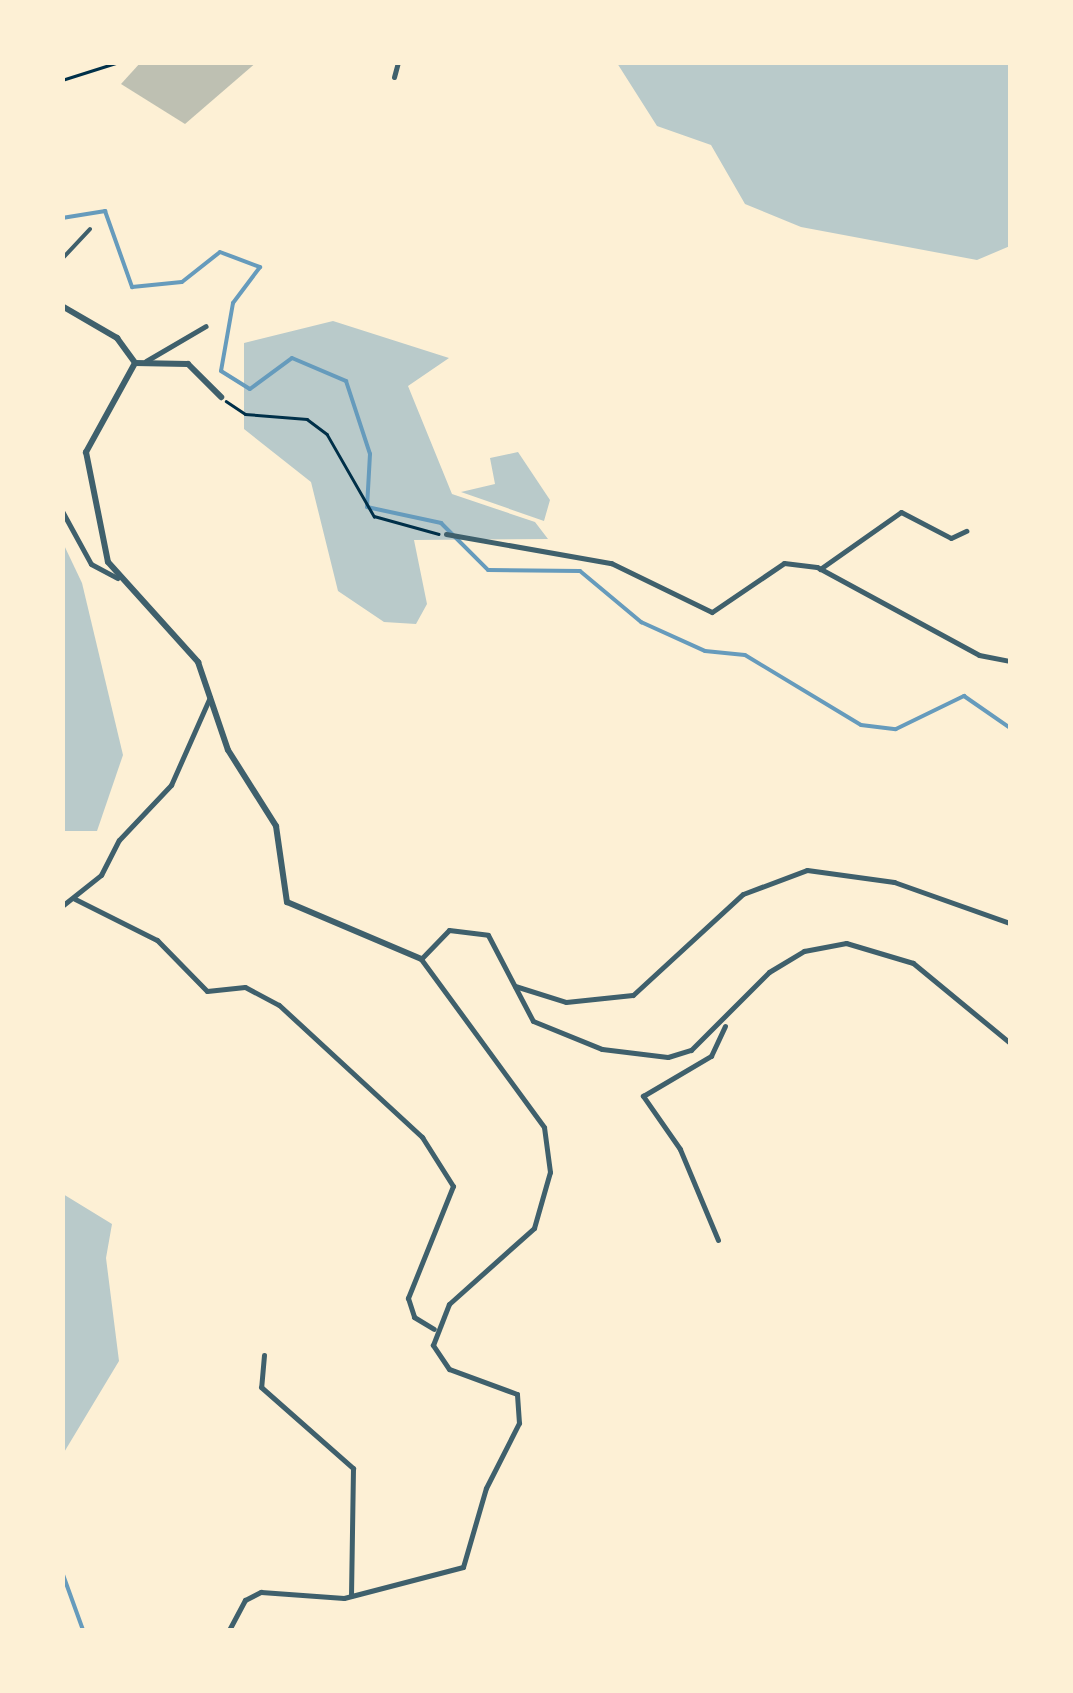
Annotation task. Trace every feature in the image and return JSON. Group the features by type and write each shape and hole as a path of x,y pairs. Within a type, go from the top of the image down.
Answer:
{"street":[{"path":"394,77 398,62"},
{"path":"62,259 90,229"},
{"path":"62,306 118,338 140,363 188,364 222,397"},
{"path":"116,578 85,464 140,363 206,326"},
{"path":"62,511 92,564 116,578 194,655 234,762 276,826 287,902 421,958 544,1127 550,1172 534,1228 449,1304 434,1329"},
{"path":"820,568 900,512 951,538 966,532"},
{"path":"446,534 612,563 712,612 784,563 820,568 979,654 1010,661"},
{"path":"62,906 102,875 119,840 181,770 211,696"},
{"path":"514,986 566,1002 633,995 743,894 807,870 894,882 1010,923"},
{"path":"75,899 158,940 207,991 245,987 278,1005 422,1137 453,1186 408,1298 414,1317 434,1329 449,1369 516,1394 519,1423 486,1488 463,1567 351,1596 262,1592 245,1600 228,1630"},
{"path":"421,958 434,956 448,930 471,927 497,944 514,986 539,1026 602,1049 679,1055 725,1026 781,964 856,944 912,963 1010,1043"},
{"path":"718,1240 680,1148 643,1096 711,1056 725,1026"},
{"path":"264,1356 256,1367 261,1388 353,1468 351,1596"}],"path":[{"path":"62,80 119,62"},
{"path":"222,397 244,414 306,419 327,434 374,516 446,534"}],"shaded area":[{"path":"617,63 1010,63 1010,246 977,260 801,227 745,204 711,145 657,126"},
{"path":"333,321 449,358 408,386 452,494 535,522 548,539 414,540 427,604 416,624 384,622 338,591 311,482 244,429 244,343"},
{"path":"518,452 550,500 544,521 461,492 495,484 490,458"},
{"path":"63,543 82,583 123,755 97,831 63,831"},
{"path":"63,1194 112,1224 106,1258 119,1361 63,1454"}],"building":[{"path":"141,62 257,62 185,124 121,84"}],"waterway":[{"path":"62,218 105,211 132,287 182,282 220,252 260,267 233,303 221,371 250,389 292,358 346,381 370,454 367,507 441,523 488,570 580,571 641,622 705,651 745,655 861,725 896,729 964,696 1010,728"},
{"path":"62,1572 83,1630"}]}
